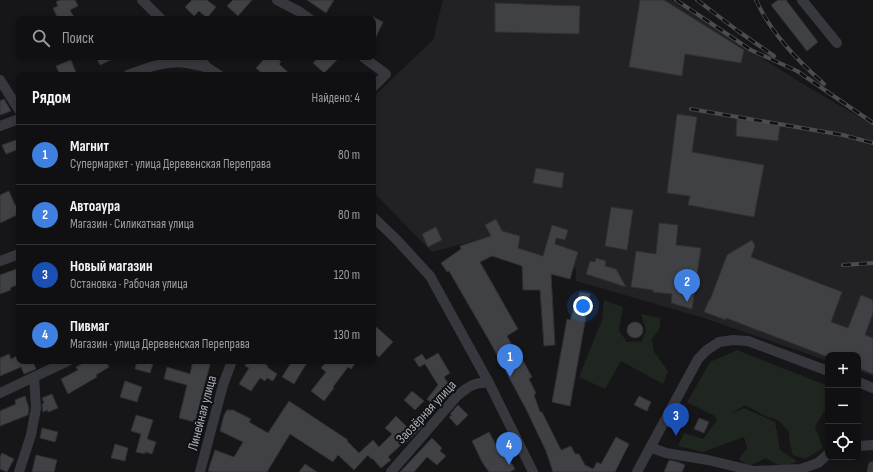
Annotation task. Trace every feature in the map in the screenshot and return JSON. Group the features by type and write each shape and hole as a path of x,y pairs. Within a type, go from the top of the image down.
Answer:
{"street":[{"path":"142,0 158,16"},
{"path":"277,0 306,16"},
{"path":"802,0 837,43"},
{"path":"201,60 214,72"},
{"path":"367,60 386,74 376,84"},
{"path":"135,72 150,66 165,63 185,62 208,68"},
{"path":"0,80 16,105"},
{"path":"0,126 16,120"},
{"path":"376,220 430,276 489,383 533,472"},
{"path":"0,261 16,255"},
{"path":"637,472 698,359 707,350 719,342 732,340 748,341 825,370"},
{"path":"0,393 62,364"},
{"name":"Линейная улица","path":"200,472 223,385 231,364"},
{"path":"19,472 31,434 36,408 34,377"},
{"name":"Заозёрная улица","path":"391,472 457,396 478,382 489,383"},
{"path":"861,383 873,388"},
{"path":"861,446 873,445"},
{"path":"650,447 666,453 708,460 754,472 801,469 818,463 825,457"},
{"path":"872,472 873,466"}],"shaded area":[{"path":"443,0 671,0 803,84 873,125 873,376 861,372 861,352 825,352 825,360 704,318 576,281 576,268 485,238 432,252 376,195 376,94 434,39"},
{"path":"604,300 623,307 619,331 627,342 642,341 646,330 641,314 660,318 660,328 652,339 654,352 668,371 663,384 621,361 605,389 579,377 602,320"},
{"path":"737,350 825,385 825,410 815,427 823,448 805,459 793,455 790,445 789,432 778,420 765,416 745,405 731,414 744,408 775,422 780,450 797,461 789,465 781,465 766,458 749,466 739,459 747,448 744,437 703,452 678,446 684,433 703,439 717,420 715,416 687,402 710,362"}],"building":[{"path":"60,0 75,0 78,6 70,10 73,16 57,16 53,8 58,6 56,2"},
{"path":"192,0 207,0 216,7 209,16 205,16 199,11 194,16 185,7"},
{"path":"233,0 252,0 238,16 227,6"},
{"path":"307,0 334,0 326,13"},
{"path":"640,0 664,0 744,50 741,63 685,54 682,76 629,67"},
{"path":"778,0 786,0 818,42 807,51 771,5"},
{"path":"495,3 580,6 579,34 495,32"},
{"path":"376,18 383,22 376,37"},
{"path":"71,60 76,72 59,72 56,66"},
{"path":"98,60 111,60 100,65"},
{"path":"263,60 279,60 281,62 279,64 288,72 261,72 256,68"},
{"path":"316,60 337,60 325,72 323,72 313,63"},
{"path":"4,99 11,111 0,115 0,101"},
{"path":"677,114 697,117 692,152 764,165 754,217 688,205 690,196 667,193"},
{"path":"737,118 780,126 778,141 736,136"},
{"path":"16,140 16,150 6,154 2,145"},
{"path":"536,168 564,173 562,188 533,183"},
{"path":"9,191 16,205 16,215 0,223 0,195"},
{"path":"611,207 633,210 627,250 605,246"},
{"path":"496,219 502,231 520,236 518,248 543,256 552,225 568,230 565,240 556,238 555,244 578,252 570,279 551,274 555,345 544,346 540,290 523,290 522,266 492,256 480,262 518,329 507,336 518,356 520,355 532,377 529,379 536,393 534,395 540,412 542,412 561,450 571,446 575,454 579,454 585,465 593,469 597,462 601,464 616,437 629,444 615,472 553,472 546,451 527,411 490,342 449,271 447,272 441,263 461,249 460,246 491,236 485,225"},
{"path":"659,223 678,225 676,245 701,248 692,309 671,303 672,294 653,292 653,290 631,287 636,251 656,254"},
{"path":"436,227 442,240 428,247 422,234"},
{"path":"752,240 755,246 751,257 842,292 831,322 848,328 861,295 873,300 873,313 865,335 873,338 873,374 861,369 861,352 825,352 825,356 726,318 726,320 704,312 727,255"},
{"path":"596,258 606,261 605,266 616,269 626,287 586,274 590,261 595,262"},
{"path":"16,269 16,285 10,288 11,290 0,294 0,275"},
{"path":"580,292 590,294 570,406 552,402 567,319 570,320"},
{"path":"632,322 638,322 643,327 641,336 638,338 632,338 627,333 627,327"},
{"path":"376,327 393,342 379,357 376,354"},
{"path":"438,353 450,373 444,377 452,389 441,404 439,402 435,406 427,399 438,385 425,364 419,367 414,359 422,354 426,360"},
{"path":"9,354 11,359 16,356 16,364 34,364 36,369 24,374 21,367 0,376 0,358"},
{"path":"82,364 108,364 109,367 96,375 97,377 68,394 61,379 78,370 76,367"},
{"path":"136,364 153,364 150,373 135,369"},
{"path":"192,364 210,364 195,422 179,418 187,385 164,379 167,367 190,374"},
{"path":"246,364 265,364 277,374 273,381 267,378 265,381 260,378 251,391 239,384 249,368 245,366"},
{"path":"290,364 306,364 294,384 282,377"},
{"path":"324,364 355,364 351,369 348,367 324,401 311,391 326,372 321,368"},
{"path":"125,381 142,387 137,402 120,397"},
{"path":"412,391 424,401 415,410 404,400"},
{"path":"52,394 58,408 48,412 47,410 43,412 42,404 44,403 42,398"},
{"path":"25,396 29,408 28,415 0,426 0,411 16,404 15,400"},
{"path":"639,396 651,402 647,411 634,405"},
{"path":"289,401 348,440 347,441 359,453 373,440 379,447 392,434 385,428 396,416 407,427 417,417 424,425 404,445 402,444 388,457 391,460 381,468 368,455 354,470 338,455 333,462 290,434 267,472 208,471 215,450 234,457 243,442 220,431 224,415 227,410 233,410 251,419 249,422 268,433"},
{"path":"458,405 468,415 457,426 449,417"},
{"path":"136,415 153,420 147,439 156,442 152,454 136,452 141,434 131,431"},
{"path":"699,418 709,422 704,433 694,429"},
{"path":"42,428 58,432 55,442 40,438"},
{"path":"489,432 501,454 506,451 512,459 510,461 515,469 510,472 489,472 482,462 472,441"},
{"path":"432,438 442,448 440,451 446,456 437,465 427,457 414,472 400,472"},
{"path":"115,444 128,448 125,461 111,458"},
{"path":"2,453 14,459 7,472 0,469 0,457"},
{"path":"36,455 57,460 54,472 32,472"},
{"path":"669,460 685,465 682,472 664,472"},
{"path":"305,464 317,472 299,472"}],"railway":[{"path":"676,0 751,50 797,71 873,123"},
{"path":"697,0 774,56"},
{"path":"756,0 769,24 777,35 804,65 824,84"},
{"path":"691,109 843,135 873,143"},
{"path":"843,265 873,263"}],"place":[{"name":"Автоаура","path":"687,302"},
{"name":"Магнит","path":"510,377"},
{"name":"Новый магазин","path":"676,436"},
{"name":"Пивмаг","path":"509,465"}]}
